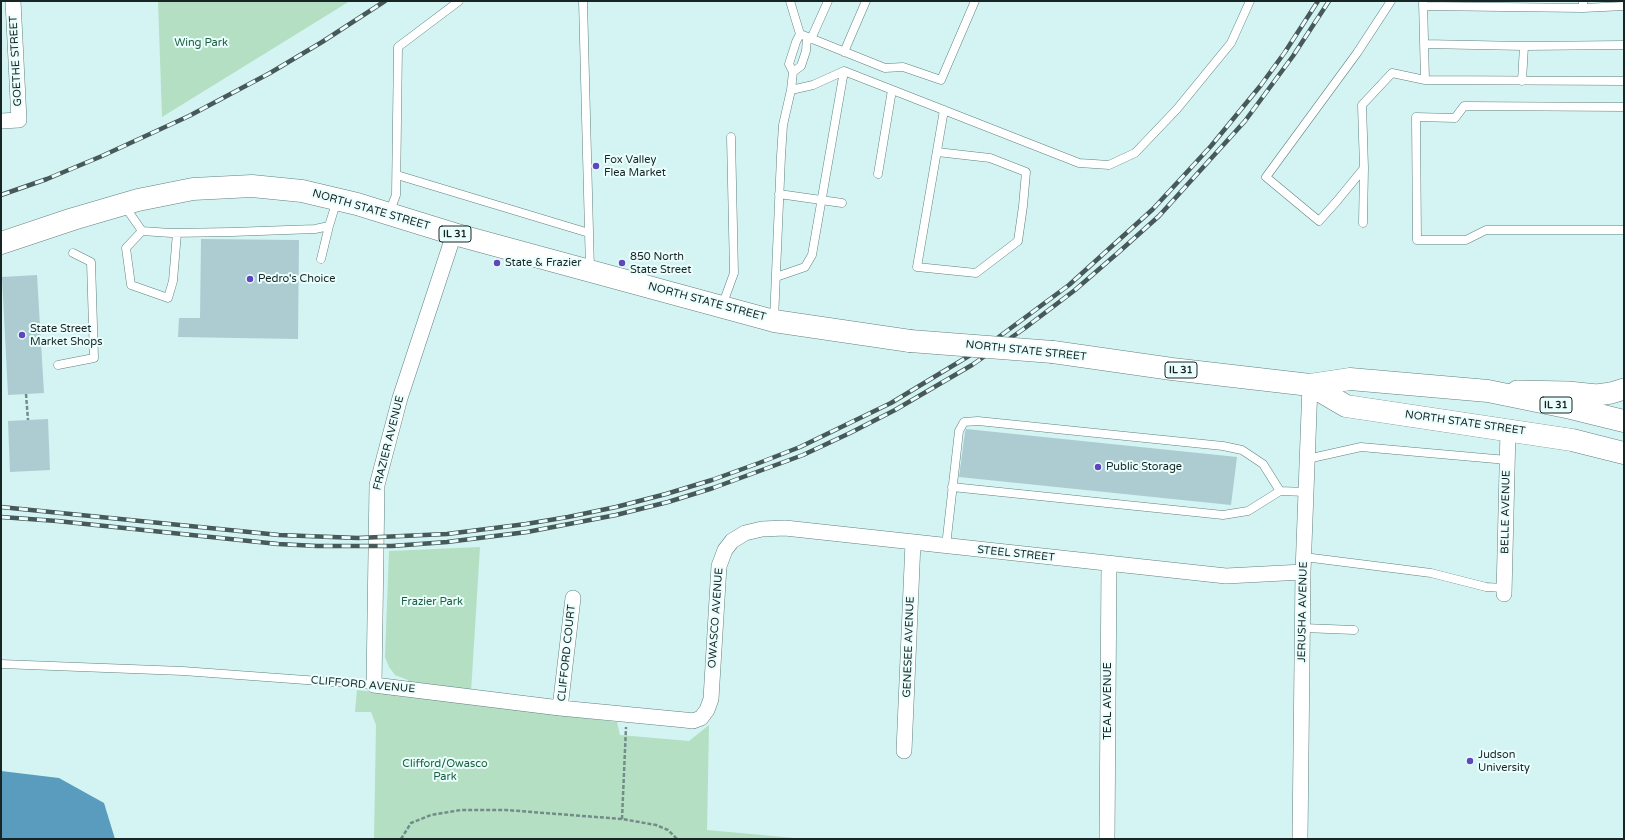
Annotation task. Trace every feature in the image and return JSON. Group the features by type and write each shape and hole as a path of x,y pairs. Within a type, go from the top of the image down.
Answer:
{"main road":[{"name":"NORTH STATE STREET","path":"1,243 124,204 193,189 223,186 252,186 302,191 337,199 454,234 774,321 910,341 1053,352 1172,369 1310,385 1350,379 1488,391 1571,408 1624,421"},
{"name":"NORTH STATE STREET","path":"1310,385 1346,406 1572,440 1624,453"},
{"path":"1488,391 1568,392 1597,395 1624,389"}],"street":[{"name":"GOETHE STREET","path":"1,121 19,120 13,1"},
{"name":"FRAZIER AVENUE","path":"374,685 377,485 400,398 454,234"},
{"name":"JERUSHA AVENUE","path":"1300,839 1303,564 1310,385"},
{"name":"BELLE AVENUE","path":"1504,591 1508,430"},
{"name":"STEEL STREET","path":"732,541 745,533 762,529 785,528 1226,576 1303,564"},
{"name":"OWASCO AVENUE","path":"711,699 719,566 725,550 732,541"},
{"name":"GENESEE AVENUE","path":"904,751 913,542"},
{"name":"TEAL AVENUE","path":"1107,839 1109,564"},
{"name":"CLIFFORD COURT","path":"560,708 573,598"},
{"name":"CLIFFORD AVENUE","path":"374,685 560,708 693,720 701,718 707,710 711,699"}],"lane":[{"path":"389,214 396,195 398,47 458,1"},
{"path":"583,1 590,271"},
{"path":"790,1 806,36 806,51 801,66 793,72"},
{"path":"774,321 783,125 791,90 793,72 789,64 796,42 806,36 828,1"},
{"path":"844,52 866,1"},
{"path":"806,36 885,68 903,67 941,80 975,1"},
{"path":"791,90 813,85 844,71 1079,162 1108,165 1135,153 1177,109 1231,43 1250,1"},
{"path":"1364,168 1319,221 1266,177 1357,53 1391,1"},
{"path":"1425,80 1423,4 1583,4 1624,6"},
{"path":"1424,44 1524,46 1624,45"},
{"path":"1522,81 1524,46"},
{"path":"776,277 804,267 812,255 844,71"},
{"path":"1363,223 1364,168 1362,105 1392,74 1425,80 1624,81"},
{"path":"878,174 892,90"},
{"path":"1624,107 1464,106 1455,118 1416,118 1417,240 1466,240 1486,230 1624,230"},
{"path":"937,152 990,158 1026,172 1024,206 1018,241 976,274 917,267 944,110"},
{"path":"722,307 734,273 731,137"},
{"path":"397,175 589,233"},
{"path":"779,194 842,203"},
{"path":"321,259 337,199"},
{"path":"124,204 142,231"},
{"path":"142,231 177,233 315,229 329,226"},
{"path":"142,231 126,248 131,286 168,298 173,281 177,233"},
{"path":"58,365 94,358 91,262 73,254"},
{"path":"946,546 959,431 964,422 978,421 1223,446 1242,450 1263,464 1280,491"},
{"path":"1307,459 1361,447 1507,460"},
{"path":"952,487 1223,515 1248,511 1280,491 1306,492"},
{"path":"1303,564 1432,573 1504,591"},
{"path":"1303,628 1354,630"},
{"name":"CLIFFORD AVENUE","path":"1,664 183,671 374,685"}],"path":[{"path":"26,394 28,420"},
{"path":"622,819 626,714"},
{"path":"401,839 411,823 431,815 461,810 506,810 622,819 656,825 668,830 677,839"}],"green space":[{"name":"Wing Park","path":"158,1 350,1 162,117"},
{"name":"Frazier Park","path":"480,547 471,692 408,685 408,680 395,675 389,667 385,657 389,551"},
{"name":"Clifford/Owasco Park","path":"357,690 617,722 620,735 689,741 709,725 707,830 806,839 374,839 376,725 371,712 355,712"}],"water":[{"path":"1,771 59,778 104,803 115,839 1,839"}],"building":[{"name":"Pedro's Choice","path":"201,239 299,240 298,339 178,337 179,318 200,318"},
{"name":"State Street Market Shops","path":"37,275 44,393 8,395 2,277"},
{"path":"48,419 50,470 10,472 8,421"},
{"name":"Public Storage","path":"966,429 1237,457 1231,505 959,477"}],"railway":[{"path":"1,195 47,179 102,156 189,116 270,73 322,42 385,1"},
{"path":"1,507 279,535 358,538 447,534 526,524 616,507 712,480 759,463 800,447 891,403 992,342 1069,285 1153,209 1211,146 1261,85 1285,52 1318,1"},
{"path":"1,517 57,521 278,544 317,546 392,546 447,542 527,532 616,515 668,502 713,488 803,455 895,410 972,365 1025,328 1075,290 1159,216 1245,121 1293,56 1329,1"}],"place":[{"name":"Fox Valley Flea Market","path":"596,166"},
{"name":"State & Frazier","path":"497,263"},
{"name":"850 North State Street","path":"622,263"},
{"name":"Pedro's Choice","path":"250,279"},
{"name":"State Street Market Shops","path":"22,335"},
{"name":"Public Storage","path":"1098,467"},
{"name":"Judson University","path":"1470,761"}]}
